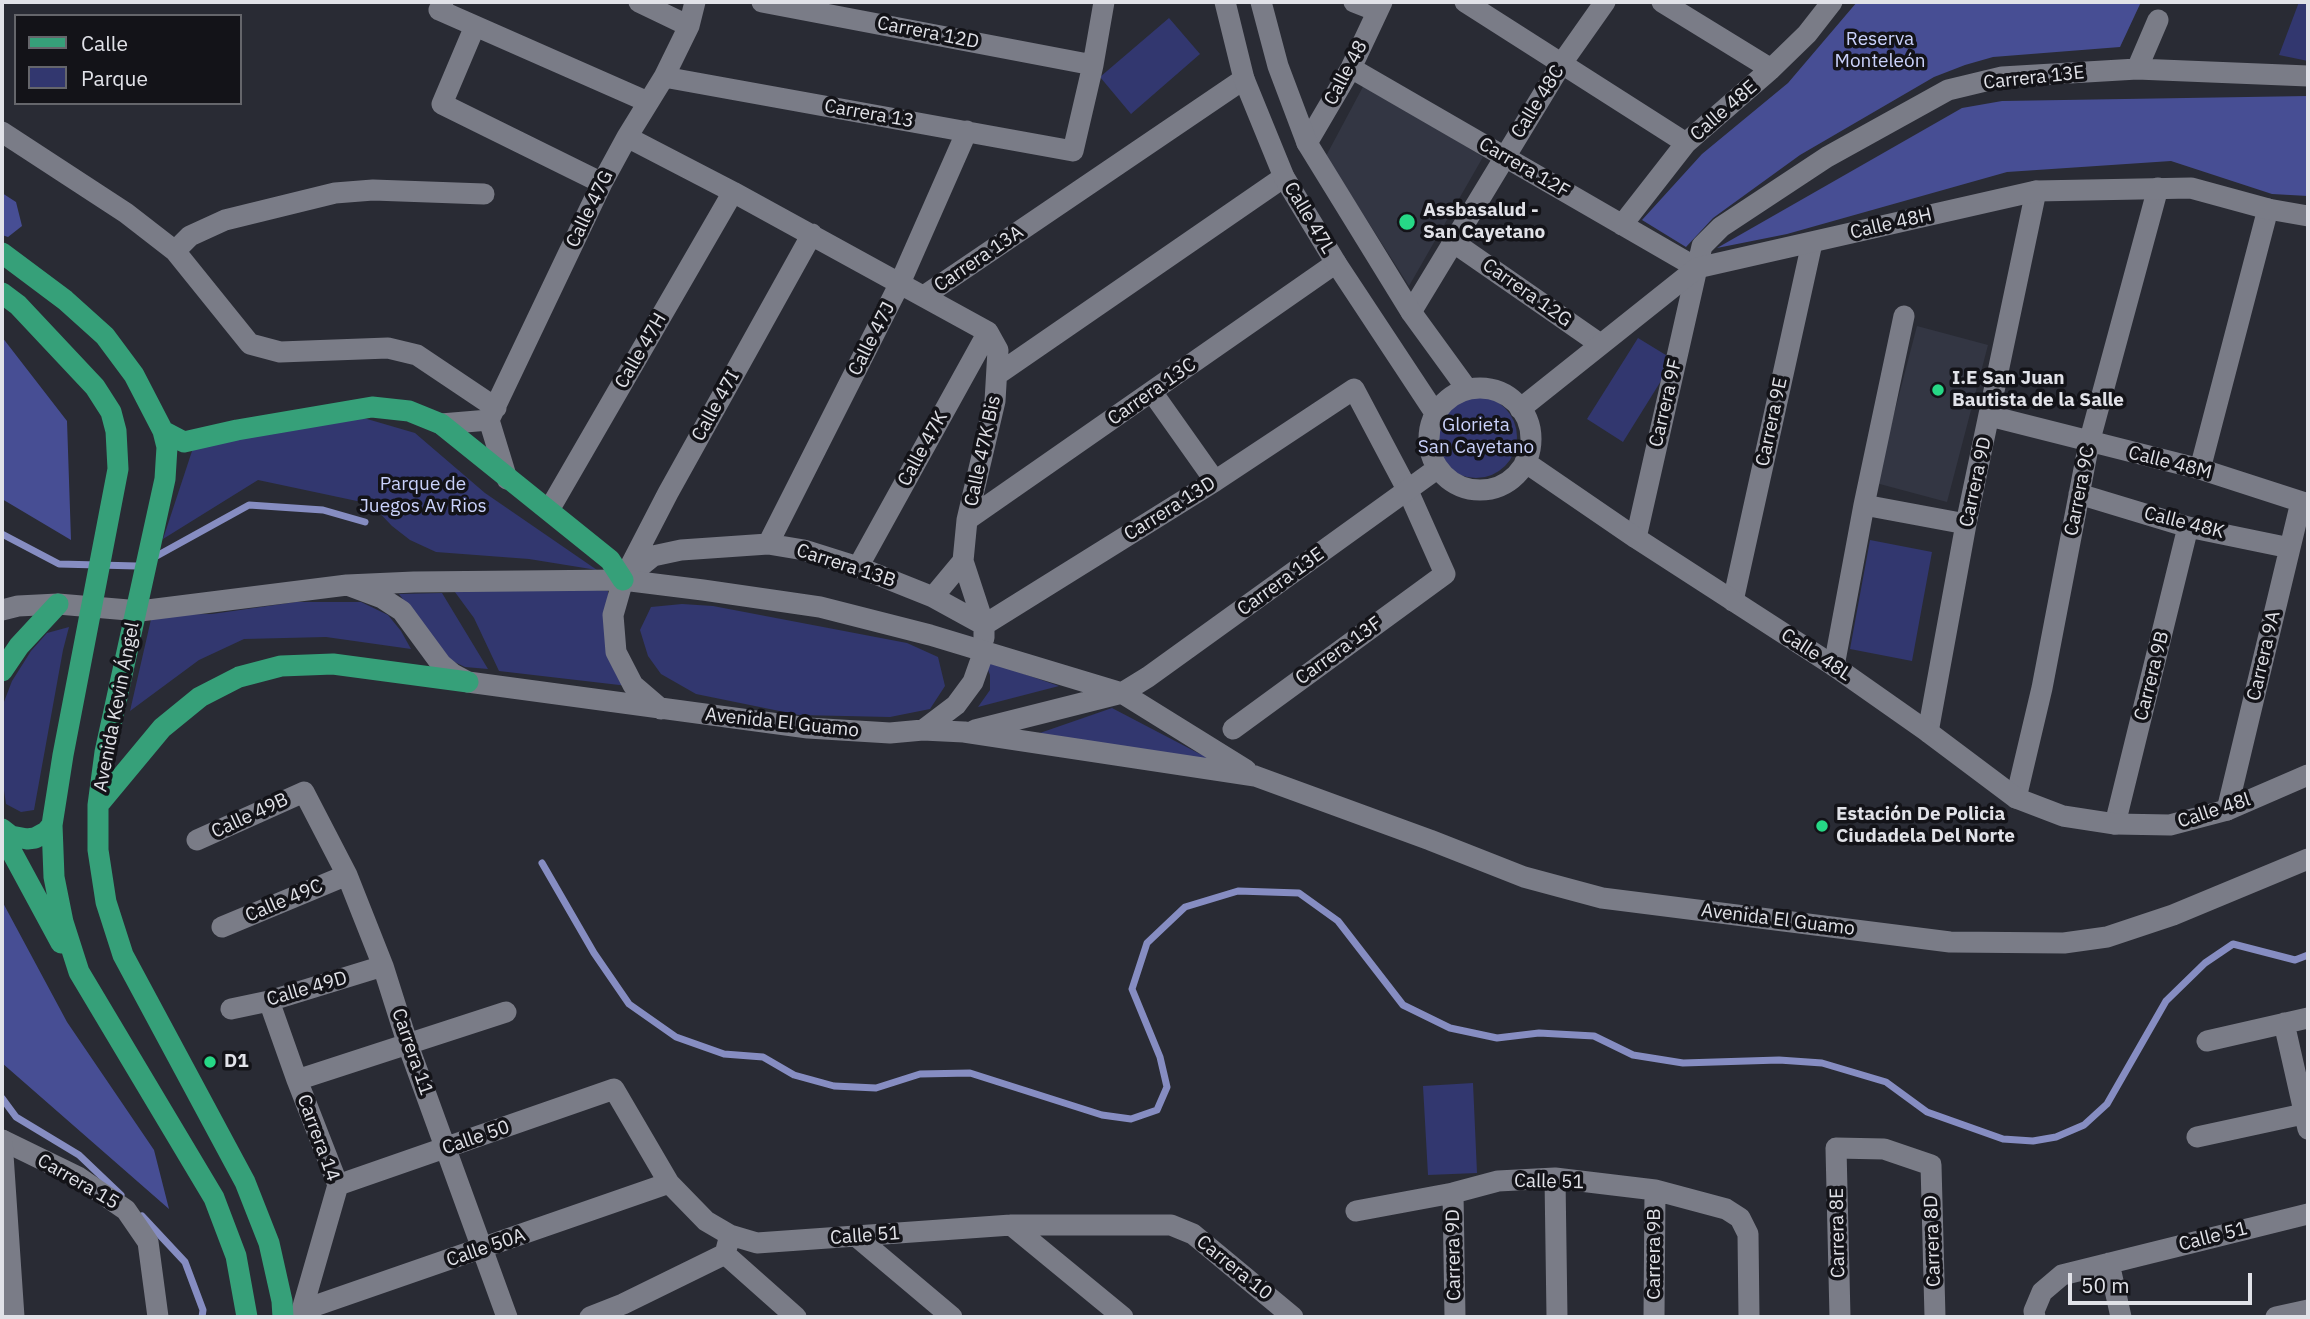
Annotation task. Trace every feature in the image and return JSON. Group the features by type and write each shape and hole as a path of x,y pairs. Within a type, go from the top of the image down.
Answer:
{"main road":[{"name":"Avenida Kevin Ángel","path":"2,253 65,300 105,336 134,375 163,431 167,447 165,479 105,752 98,805 98,850 106,902 122,955 245,1182 269,1243 282,1301 295,1315"},
{"path":"2,293 18,304 95,387 111,412 117,431 118,469 52,825 54,877 79,972"},
{"path":"163,431 184,442 372,407 409,411 441,424 507,480 610,560 623,580"},
{"path":"2,671 19,646 58,604"},
{"path":"98,805 162,728 200,696 239,677 281,666 333,664 468,682"},
{"path":"2,832 27,839 35,838 52,825"},
{"path":"2,832 38,903 214,1198 236,1256 247,1317"}],"street":[{"path":"639,2 689,26"},
{"name":"Calle 47G","path":"492,414 601,183 664,77 689,26 695,2"},
{"name":"Carrera 12D","path":"762,2 1093,65"},
{"path":"1093,65 1104,2"},
{"name":"Calle 47L","path":"1224,2 1244,79 1284,177 1336,264 1436,414"},
{"name":"Calle 47L","path":"1261,2 1278,66 1307,143 1411,312 1467,389"},
{"path":"1354,2 1379,6"},
{"path":"1465,2 1686,144"},
{"name":"Calle 48C","path":"1411,312 1562,63 1605,2"},
{"path":"1662,2 1771,69"},
{"name":"Calle 48E","path":"1622,225 1686,144 1807,34 1832,2"},
{"path":"441,6 475,26 648,102"},
{"name":"Calle 48","path":"1307,143 1351,68 1379,6"},
{"path":"2137,69 2158,20"},
{"path":"475,26 442,104 601,183"},
{"name":"Carrera 13","path":"664,77 1073,151 1093,65"},
{"name":"Carrera 12F","path":"1351,68 1697,268"},
{"name":"Carrera 13E","path":"1697,268 1702,246 1721,227 1827,157 1948,90 2002,77 2137,69 2308,76"},
{"name":"Carrera 13A","path":"627,137 925,296 1244,79"},
{"name":"Calle 47J","path":"768,544 900,283 967,131"},
{"path":"2,132 126,214 175,251 250,344 280,352 388,348 417,355 492,414 507,480"},
{"path":"998,374 1284,177"},
{"name":"Carrera 9C","path":"2016,799 2042,688 2089,443 2158,188"},
{"name":"Calle 48H","path":"1520,409 1697,268 2036,191 2191,188 2268,209 2308,216"},
{"path":"175,251 190,236 225,220 335,193 373,190 484,194"},
{"name":"Carrera 9D","path":"1928,732 1966,524 2036,191"},
{"name":"Calle 47H","path":"549,510 733,192"},
{"path":"2200,469 2268,209"},
{"name":"Calle 47I","path":"661,709 633,685 616,652 613,615 623,580 674,481 812,234"},
{"name":"Carrera 12G","path":"1453,242 1601,344"},
{"name":"Carrera 9E","path":"1733,601 1812,243"},
{"name":"Carrera 13C","path":"967,520 1336,264"},
{"name":"Carrera 9F","path":"1636,538 1697,268"},
{"path":"925,296 988,332"},
{"path":"1834,666 1864,505 1904,316"},
{"name":"Calle 47K Bis","path":"984,651 984,625 963,561 967,520 995,401 998,374 998,350 988,332"},
{"name":"Calle 47K","path":"858,567 988,332"},
{"path":"1487,388 1506,395 1520,409 1527,421 1530,435 1525,462 1516,474 1504,483 1483,489 1454,483 1438,468 1429,441 1436,414 1449,398 1467,389 1487,388"},
{"name":"Carrera 13D","path":"984,625 1215,481 1354,389 1408,491"},
{"path":"1152,391 1215,481"},
{"path":"441,424 492,414"},
{"name":"Calle 48M","path":"1990,416 2200,469 2304,503"},
{"name":"Calle 48L","path":"1525,462 1636,538 1834,666 1928,732 2016,799 2063,816 2115,824"},
{"name":"Carrera 13E","path":"964,732 1122,693 1438,468"},
{"name":"Carrera 13F","path":"1233,729 1445,574 1408,491"},
{"name":"Calle 48K","path":"2079,494 2188,527 2290,548"},
{"name":"Carrera 9A","path":"2227,810 2290,548 2304,503"},
{"path":"1864,505 1966,524"},
{"name":"Carrera 9B","path":"2115,824 2188,527"},
{"name":"Carrera 13B","path":"623,580 653,555 681,550 768,544 804,550 858,567 933,597 984,625"},
{"path":"933,597 963,561"},
{"name":"Avenida El Guamo","path":"2,610 18,606 58,604 140,611 346,585 466,580 623,580 820,607 984,651 1122,693 1255,776"},
{"name":"Avenida El Guamo","path":"346,585 382,598 402,611 441,664 468,682 808,728 890,733 923,730 964,732 1255,776 1524,877 1602,898 1950,943 2064,943 2107,937 2173,915 2308,859"},
{"path":"923,730 956,705 973,682 984,651"},
{"name":"Calle 48l","path":"2115,824 2170,825 2227,810 2308,775"},
{"name":"Calle 49B","path":"197,840 304,792"},
{"name":"Carrera 11","path":"304,792 346,876 383,966 445,1149 508,1317"},
{"name":"Calle 49C","path":"222,927 346,876"},
{"name":"Calle 49D","path":"231,1009 269,1001 383,966"},
{"name":"Carrera 14","path":"269,1001 338,1185 295,1315"},
{"path":"297,1080 506,1012"},
{"path":"2207,1041 2308,1018"},
{"path":"2197,1137 2307,1119 2284,1023"},
{"name":"Calle 50","path":"338,1185 614,1089 669,1183"},
{"name":"Carrera 15","path":"14,1317 2,1140 78,1177 126,1210 148,1242 159,1317"},
{"name":"Carrera 8D","path":"1836,1148 1884,1149 1931,1165 1935,1317"},
{"name":"Carrera 8E","path":"1836,1148 1840,1317"},
{"path":"1555,1178 1557,1317"},
{"name":"Calle 51","path":"1356,1211 1453,1193 1498,1181 1555,1178 1655,1190 1726,1209 1740,1218 1748,1234 1749,1317"},
{"path":"669,1183 796,1317"},
{"name":"Calle 50A","path":"295,1315 669,1183"},
{"name":"Carrera 9B","path":"1654,1317 1655,1190"},
{"name":"Carrera 9D","path":"1453,1193 1455,1317"},
{"name":"Calle 51","path":"2035,1317 2034,1311 2042,1292 2062,1275 2308,1214"},
{"path":"1011,1225 1123,1317"},
{"name":"Calle 51","path":"727,1244 1011,1225 1171,1225"},
{"name":"Carrera 10","path":"1171,1225 1193,1234 1293,1317"},
{"path":"857,1237 952,1317"},
{"path":"590,1317 631,1310 727,1244"},
{"path":"2109,1263 2121,1317"},
{"path":"2276,1317 2308,1310"}],"shaded area":[{"name":"Assbasalud - San Cayetano","path":"1365,83 1483,157 1409,286 1326,156"},
{"name":"I.E San Juan Bautista de la Salle","path":"1917,326 1988,345 1947,502 1876,483"}],"green space":[{"name":"Reserva Monteleón","path":"1857,2 2141,2 2120,47 1993,57 1934,77 1800,155 1713,218 1686,247 1642,220 1702,154 1788,83"},
{"path":"2299,2 2308,2 2308,61 2279,55"},
{"path":"1169,18 1200,54 1131,114 1100,77"},
{"name":"Reserva Monteleón","path":"2308,96 2308,196 2272,194 2171,161 2007,172 1787,234 1717,248 1962,108 2002,101"},
{"path":"2,193 16,202 22,226 8,237 2,235"},
{"path":"2,337 67,421 71,540 2,499"},
{"path":"1638,338 1674,360 1623,442 1587,419"},
{"name":"Glorieta San Cayetano","path":"1476,396 1492,399 1505,408 1514,421 1517,437 1514,453 1505,466 1492,475 1476,478 1460,475 1447,466 1438,453 1435,437 1438,421 1447,408 1460,399"},
{"name":"Parque de Juegos Av Rios","path":"350,414 415,433 485,493 597,570 529,559 436,552 410,540 371,504 258,480 163,539 193,448"},
{"path":"1870,540 1932,552 1912,661 1850,649"},
{"path":"538,586 608,591 607,642 628,686 499,671 474,618 452,588"},
{"path":"442,593 488,669 465,667 448,659 399,594"},
{"path":"296,602 361,602 388,615 411,649 326,637 244,639 199,660 130,711 152,615 212,614"},
{"path":"682,604 713,606 907,643 938,657 945,686 930,709 890,717 799,715 696,694 661,674 648,656 640,630 651,607"},
{"path":"69,627 34,810 21,812 6,804 2,777 2,707 12,681 31,651 47,633"},
{"path":"985,662 1059,686 978,707 990,690 990,675"},
{"path":"1112,708 1198,753 1261,780 1037,734"},
{"path":"2,901 67,1022 154,1150 169,1209 2,1063"},
{"path":"1473,1083 1477,1173 1428,1175 1423,1086"}],"waterway":[{"path":"153,558 249,505 323,510 365,522"},
{"path":"2,534 59,564 137,566 143,563"},
{"path":"542,863 594,953 629,1004 676,1037 724,1054 763,1057 794,1075 834,1086 876,1088 920,1074 970,1073 1102,1115 1131,1119 1157,1110 1167,1087 1160,1057 1132,989 1147,943 1185,907 1238,891 1299,893 1338,921 1403,1005 1450,1028 1497,1038 1539,1033 1594,1036 1633,1055 1683,1063 1779,1060 1822,1063 1886,1082 1927,1112 2003,1139 2033,1141 2056,1137 2084,1125 2107,1104 2166,1001 2205,963 2233,944 2295,960 2308,955"},
{"path":"2,1098 16,1117 79,1155 121,1195"},
{"path":"142,1216 185,1262 203,1310 202,1317"}],"place":[{"name":"Assbasalud - San Cayetano","path":"1407,222"},
{"name":"I.E San Juan Bautista de la Salle","path":"1938,390"},
{"name":"Estación De Policia Ciudadela Del Norte","path":"1822,826"},
{"name":"D1","path":"210,1062"}]}
